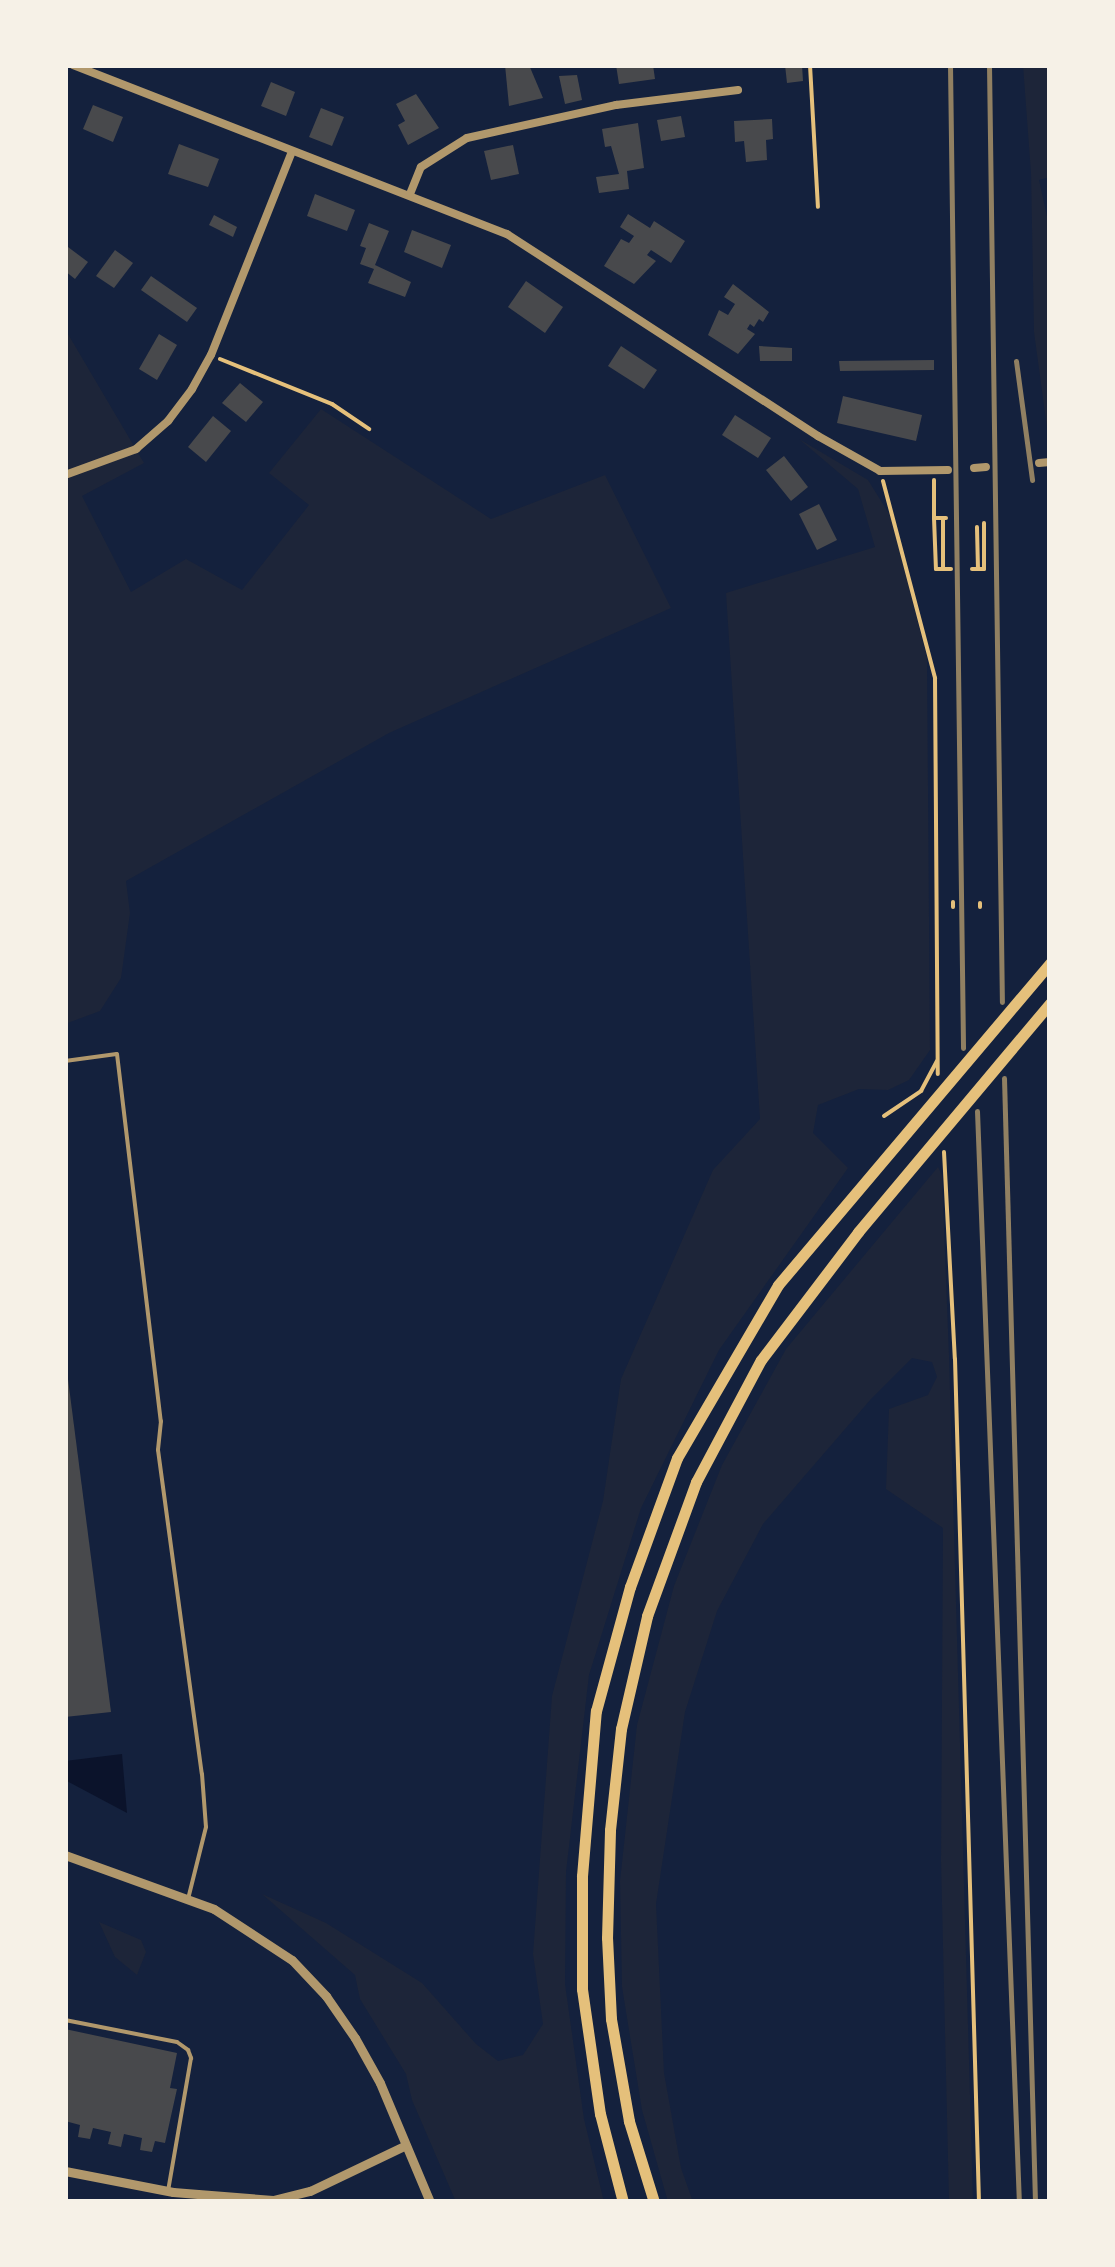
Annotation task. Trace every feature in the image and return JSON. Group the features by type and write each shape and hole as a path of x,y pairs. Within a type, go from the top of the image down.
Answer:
{"main road":[{"path":"623,2202 600,2114 582,1989 582,1876 596,1711 630,1587 677,1458 778,1285 1050,963"},
{"path":"654,2202 629,2121 611,2019 610,1848 621,1729 647,1616 696,1482 761,1360 858,1232 1050,1002"}],"street":[{"path":"73,65 410,194 542,252 818,436 880,472 948,470"},
{"path":"410,194 421,167 467,138 616,105 738,90"},
{"path":"65,475 136,449 168,421 211,355 292,152"},
{"path":"1039,462 1050,462"},
{"path":"974,468 986,467"},
{"path":"65,1855 214,1909 264,1938 326,1996 372,2068 430,2202"},
{"path":"65,2171 168,2190 273,2200 310,2191 406,2144"}],"lane":[{"path":"65,1060 117,1054 161,1421 158,1450 202,1774 206,1827 188,1899"},
{"path":"65,2020 177,2042 188,2050 191,2058 168,2190"}],"path":[{"path":"810,65 818,207"},
{"path":"211,355 332,404 369,429"},
{"path":"934,470 936,569 952,569"},
{"path":"880,472 935,678 938,1079"},
{"path":"934,518 944,518 943,569"},
{"path":"977,528 975,569 984,569 984,523"},
{"path":"884,1116 921,1092 937,1061"},
{"path":"944,1151 955,1359 979,2202"}],"shaded area":[{"path":"1023,65 1050,65 1050,177 1039,180 1050,230 1050,450 1034,332 1031,173"},
{"path":"65,329 144,463 82,496 131,592 186,559 242,590 309,505 269,473 321,409 491,519 605,475 671,608 389,733 126,881 130,913 121,978 100,1011 65,1024"},
{"path":"799,439 868,480 891,517 927,658 930,1050 909,1080 888,1090 859,1089 818,1105 813,1133 848,1168 719,1350 641,1508 589,1675 566,1872 565,1984 584,2119 604,2202 456,2202 412,2100 406,2074 360,1999 355,1975 262,1894 326,1923 422,1983 476,2044 498,2061 523,2055 543,2024 533,1954 552,1696 603,1501 621,1379 713,1170 760,1119 726,593 875,547 858,489"},
{"path":"938,1167 942,1175 949,1356 973,2202 949,2202 941,1861 943,1528 886,1489 889,1409 928,1395 937,1377 932,1362 912,1358 871,1399 763,1524 717,1611 685,1712 656,1904 664,2073 681,2168 693,2202 668,2202 642,2110 622,1987 620,1881 637,1725 674,1586 722,1465 786,1349"},
{"path":"122,1754 127,1813 65,1780 65,1761"},
{"path":"99,1922 141,1940 146,1952 137,1975 115,1957"}],"building":[{"path":"505,65 529,65 543,98 509,106"},
{"path":"616,65 653,65 655,79 619,84"},
{"path":"785,65 802,65 803,81 787,83"},
{"path":"577,75 582,100 565,104 559,76"},
{"path":"271,82 295,92 286,116 261,106"},
{"path":"416,94 439,128 408,145 398,125 405,121 396,104"},
{"path":"93,105 123,117 113,142 83,129"},
{"path":"321,108 344,117 332,146 309,137"},
{"path":"681,116 685,137 661,141 657,120"},
{"path":"772,119 773,139 766,140 767,160 746,162 744,141 735,142 734,121"},
{"path":"638,123 644,168 627,171 629,189 599,193 596,177 619,174 611,146 605,147 602,129"},
{"path":"179,144 219,159 208,187 168,174"},
{"path":"513,145 519,174 491,180 484,151"},
{"path":"315,194 355,210 347,231 307,216"},
{"path":"628,214 650,228 654,221 685,241 671,263 651,250 647,255 656,261 634,284 604,266 621,239 629,243 634,236 620,227"},
{"path":"214,215 237,227 233,237 209,225"},
{"path":"369,223 389,231 375,265 411,282 405,297 368,283 374,269 360,264 366,248 360,246"},
{"path":"412,230 451,245 442,268 404,252"},
{"path":"68,247 88,262 75,279 65,271"},
{"path":"115,250 133,263 114,288 96,276"},
{"path":"151,276 197,308 187,322 141,290"},
{"path":"526,281 563,307 545,333 508,307"},
{"path":"733,284 769,312 763,322 759,319 754,327 750,324 747,329 755,334 738,354 708,335 719,310 728,315 735,304 724,297"},
{"path":"159,334 177,345 157,380 139,369"},
{"path":"621,346 657,370 644,389 608,366"},
{"path":"759,346 792,348 792,361 760,361"},
{"path":"934,360 934,370 840,371 839,361"},
{"path":"240,383 263,402 246,422 222,403"},
{"path":"843,396 922,415 916,441 837,423"},
{"path":"735,415 771,438 758,458 722,435"},
{"path":"213,416 231,431 206,462 188,447"},
{"path":"784,456 808,487 791,501 766,470"},
{"path":"819,504 837,540 817,550 799,514"},
{"path":"65,1356 111,1712 65,1717"},
{"path":"65,2029 177,2053 170,2088 177,2089 165,2143 155,2141 152,2152 140,2150 142,2138 124,2134 121,2147 108,2144 111,2132 93,2128 90,2139 78,2137 80,2125 65,2121"}],"railway":[{"path":"950,65 963,1048"},
{"path":"989,65 1002,1002"},
{"path":"1016,361 1032,480"},
{"path":"1004,1078 1035,2202"},
{"path":"977,1111 1019,2202"}]}
